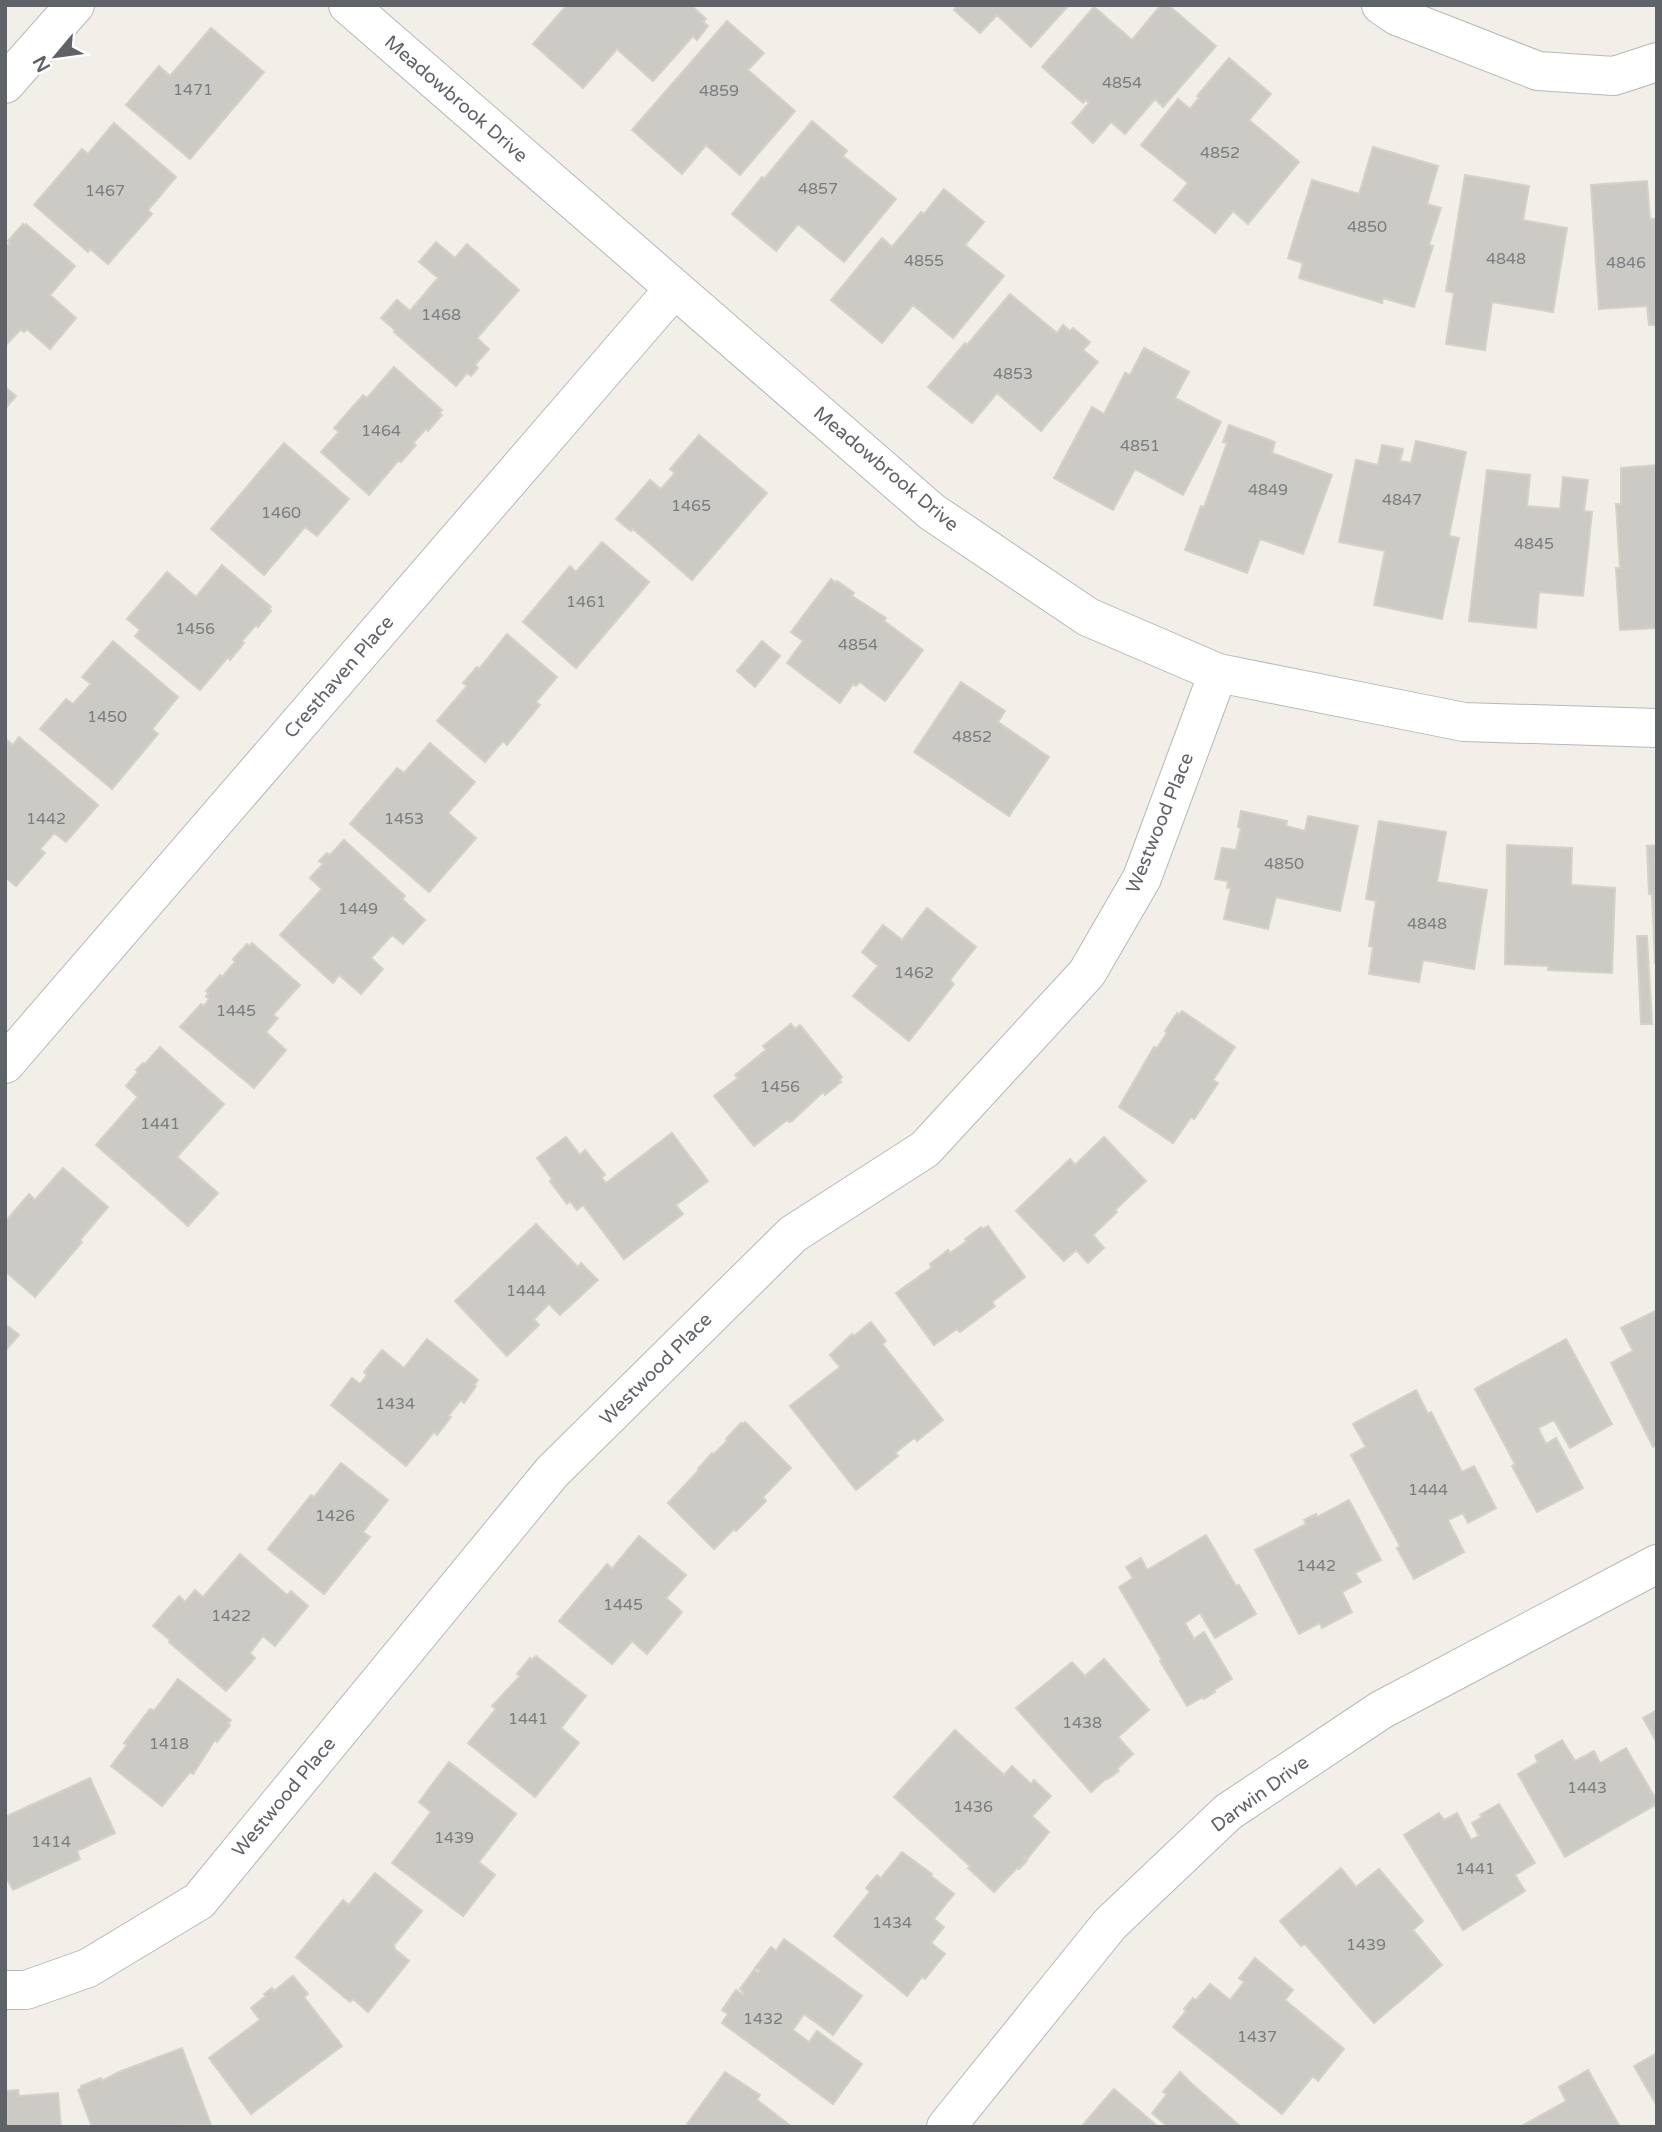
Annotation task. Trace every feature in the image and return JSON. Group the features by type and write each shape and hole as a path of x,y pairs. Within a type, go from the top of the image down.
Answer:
{"street":[{"path":"5,84 75,5"},
{"name":"Meadowbrook Drive","path":"348,5 932,512 1087,617 1218,673 1464,722 1657,728"},
{"path":"1381,5 1397,16 1538,71 1614,76 1657,62"},
{"name":"Cresthaven Place","path":"5,1064 674,289"},
{"name":"Westwood Place","path":"5,1990 26,1990 88,1968 199,1900 552,1472 793,1234 925,1149 1087,972 1142,878 1218,673"},
{"name":"Darwin Drive","path":"946,2127 1110,1924 1228,1812 1381,1710 1657,1564"}],"building":[{"path":"567,5 691,5 706,19 703,22 708,26 697,40 693,36 653,81 617,49 583,88 533,44"},
{"path":"958,5 1069,5 1031,47 997,15 980,33 954,10"},
{"path":"1161,5 1168,5 1216,46 1163,107 1155,99 1125,134 1111,122 1093,143 1072,123 1089,103 1086,100 1083,103 1042,67 1094,7 1132,40"},
{"path":"727,21 764,53 748,70 795,111 740,175 706,145 682,174 632,130"},
{"path":"211,28 264,72 190,159 126,105 159,66 170,76"},
{"path":"1229,58 1271,94 1249,120 1299,162 1248,224 1233,211 1215,233 1174,200 1188,183 1141,145 1178,99 1190,109 1199,98 1197,96"},
{"path":"812,121 847,151 843,156 896,199 844,262 798,224 776,251 732,214"},
{"path":"114,123 176,177 148,210 152,214 108,264 90,249 88,252 34,205 82,149 88,154"},
{"path":"1373,147 1438,166 1427,204 1441,208 1429,245 1433,246 1414,307 1383,298 1382,303 1299,278 1303,263 1288,258 1312,180 1359,194"},
{"path":"1465,175 1529,186 1523,220 1567,228 1553,312 1492,302 1485,350 1446,344 1454,293 1446,291"},
{"path":"1647,181 1650,219 1657,219 1657,325 1649,325 1647,306 1599,309 1591,185"},
{"path":"944,189 984,222 965,245 1004,276 953,338 913,305 882,343 831,300 882,238 892,247"},
{"path":"23,224 75,266 50,295 76,318 50,349 27,329 24,332 21,329 5,346 5,248"},
{"path":"436,242 455,258 467,244 519,290 477,338 489,349 475,365 478,368 471,376 467,373 456,386 381,318 397,300 410,311 438,278 419,262"},
{"path":"1010,294 1057,333 1063,325 1070,331 1073,328 1090,342 1083,350 1098,362 1041,431 997,393 972,423 928,387"},
{"path":"1144,348 1189,372 1175,398 1221,422 1183,495 1135,469 1113,510 1054,478 1092,407 1104,414 1125,373 1130,375"},
{"path":"394,367 442,410 439,413 442,415 413,443 416,445 401,462 398,461 369,495 321,452 339,432 334,428 363,395 367,398"},
{"path":"5,387 16,396 5,409"},
{"path":"1229,425 1275,442 1272,453 1332,475 1303,554 1260,539 1247,573 1185,550 1227,443 1223,442"},
{"path":"699,435 767,493 692,580 633,529 631,531 616,519 650,480 661,489 675,473 670,469"},
{"path":"1416,441 1466,452 1449,536 1459,538 1442,619 1374,605 1385,551 1339,542 1356,460 1378,465 1382,445 1403,449 1400,461 1411,463"},
{"path":"284,443 349,499 317,536 305,527 264,575 211,529"},
{"path":"1657,465 1657,628 1620,630 1616,504 1621,504 1621,468"},
{"path":"1487,470 1530,475 1527,506 1560,509 1563,477 1588,480 1584,511 1592,512 1583,596 1539,592 1536,628 1469,621"},
{"path":"602,542 649,582 576,668 523,622 570,566 576,572"},
{"path":"222,565 271,607 271,611 242,641 244,643 230,660 228,657 200,690 135,636 140,630 127,619 167,572 196,597"},
{"path":"831,579 854,593 852,596 886,618 884,621 923,650 885,701 860,682 856,686 853,684 840,703 787,663 803,641 791,632"},
{"path":"507,634 557,677 536,702 540,705 507,745 503,741 485,762 437,721 467,686 463,683 477,667 479,669"},
{"path":"113,641 178,697 152,729 158,734 112,789 40,729 66,699 73,704 91,684 82,677"},
{"path":"762,641 780,656 755,687 737,671"},
{"path":"961,682 1005,711 998,722 1049,757 1009,816 914,752"},
{"path":"19,737 98,805 66,842 54,833 40,849 45,853 16,886 5,877 5,743 7,740 13,745"},
{"path":"430,743 475,782 448,813 476,838 429,892 350,824 397,768 404,773"},
{"path":"1241,811 1287,821 1286,826 1305,831 1308,816 1358,826 1340,911 1276,897 1268,929 1224,919 1231,887 1227,888 1228,881 1215,879 1222,848 1236,850 1241,828 1238,827"},
{"path":"1379,821 1446,832 1437,882 1487,890 1474,969 1423,960 1419,982 1369,974 1373,947 1369,946 1376,901 1366,899"},
{"path":"344,840 405,896 402,899 425,920 403,944 392,935 371,958 383,969 361,994 339,975 333,983 280,935 322,889 310,878 323,864 319,861 327,853 330,855"},
{"path":"1507,845 1572,848 1571,885 1615,888 1612,973 1548,970 1548,966 1505,964"},
{"path":"1657,845 1657,963 1655,963 1647,846"},
{"path":"927,908 976,947 950,980 954,984 909,1041 853,996 878,966 862,952 883,925 902,940"},
{"path":"1637,936 1647,936 1652,1024 1641,1024"},
{"path":"252,943 300,985 273,1015 278,1018 266,1032 286,1050 254,1088 180,1027 201,1004 204,1006 209,999 206,996 209,993 206,991 220,975 222,977 235,962 233,959 247,944 250,946"},
{"path":"1182,1011 1235,1047 1213,1080 1218,1083 1194,1119 1191,1117 1173,1143 1119,1107 1154,1047 1157,1048 1177,1013 1179,1015"},
{"path":"791,1024 795,1029 800,1025 842,1077 839,1080 841,1082 825,1095 823,1092 792,1121 787,1120 754,1146 714,1096 738,1078 735,1075 766,1050 763,1046"},
{"path":"160,1047 224,1104 177,1157 218,1193 188,1226 96,1145 138,1097 126,1086 138,1072 136,1070"},
{"path":"672,1133 708,1181 676,1205 683,1214 624,1259 583,1205 577,1210 570,1201 567,1204 537,1158 566,1137 580,1155 585,1150 605,1175 601,1177 606,1183"},
{"path":"1104,1137 1146,1181 1093,1235 1104,1248 1088,1263 1076,1250 1064,1261 1016,1211 1070,1159 1075,1165"},
{"path":"63,1168 108,1207 35,1297 5,1271 5,1222 29,1194 35,1200"},
{"path":"536,1224 578,1267 581,1263 598,1280 560,1315 549,1304 534,1319 539,1325 507,1356 455,1301"},
{"path":"988,1226 1025,1277 992,1302 995,1306 960,1332 957,1329 934,1345 896,1293 931,1268 930,1264 948,1250 950,1253 981,1227 983,1229"},
{"path":"1657,1310 1657,1445 1653,1447 1611,1363 1633,1351 1621,1328"},
{"path":"871,1322 886,1341 882,1344 943,1420 917,1441 914,1438 895,1453 898,1456 856,1490 790,1406 840,1367 830,1355 852,1334 854,1336"},
{"path":"5,1324 19,1335 5,1351"},
{"path":"427,1339 478,1380 464,1403 461,1400 437,1435 434,1432 406,1466 331,1405 352,1378 360,1384 367,1375 364,1372 382,1350 404,1368"},
{"path":"1566,1339 1612,1424 1570,1448 1554,1420 1538,1428 1546,1444 1556,1438 1583,1488 1537,1512 1475,1389"},
{"path":"1416,1390 1428,1414 1431,1412 1462,1472 1474,1466 1496,1508 1468,1523 1463,1513 1448,1520 1464,1552 1414,1579 1397,1548 1400,1546 1351,1455 1366,1447 1353,1424"},
{"path":"745,1422 791,1468 763,1497 766,1501 714,1549 668,1503 712,1453"},
{"path":"341,1463 388,1500 363,1532 370,1537 324,1594 268,1549 311,1495 314,1497"},
{"path":"1349,1500 1381,1560 1355,1573 1361,1582 1342,1592 1352,1612 1322,1628 1320,1623 1299,1634 1255,1550 1306,1524 1304,1520 1316,1514 1317,1517"},
{"path":"1206,1535 1256,1614 1215,1638 1200,1613 1185,1623 1194,1639 1204,1632 1232,1679 1204,1699 1203,1697 1187,1706 1119,1587 1133,1578 1126,1567 1141,1558 1147,1570"},
{"path":"639,1536 686,1575 666,1598 682,1612 647,1654 632,1641 612,1664 559,1621 607,1564 612,1569"},
{"path":"240,1554 287,1595 291,1591 308,1606 275,1646 263,1636 250,1653 255,1658 226,1691 153,1626 179,1596 185,1602 195,1590 203,1597"},
{"path":"536,1656 586,1696 561,1728 579,1743 535,1797 468,1743 496,1709 492,1706 520,1676 517,1674 530,1658 532,1660"},
{"path":"1104,1659 1149,1710 1118,1737 1133,1754 1117,1769 1119,1771 1091,1792 1016,1708 1072,1662 1085,1676"},
{"path":"178,1679 231,1720 193,1774 190,1772 162,1806 111,1766 127,1745 124,1743 150,1709 154,1711"},
{"path":"1657,1710 1657,1743 1643,1718"},
{"path":"955,1730 1004,1775 1012,1766 1031,1784 1034,1780 1051,1796 1032,1816 1049,1832 1027,1859 1025,1857 1027,1861 994,1892 968,1868 970,1866 894,1797"},
{"path":"1562,1740 1575,1761 1594,1751 1600,1763 1626,1748 1657,1801 1657,1804 1565,1857 1518,1774 1538,1762 1535,1756"},
{"path":"449,1762 516,1814 479,1862 495,1875 463,1916 392,1863 431,1812 419,1802"},
{"path":"90,1778 115,1833 77,1851 80,1859 13,1890 5,1875 5,1817"},
{"path":"1499,1804 1535,1863 1515,1875 1525,1891 1463,1930 1404,1835 1439,1813 1444,1820 1457,1813 1471,1840 1479,1836 1472,1823"},
{"path":"902,1852 954,1894 934,1919 944,1927 931,1943 945,1954 907,1996 834,1936 870,1892 866,1888 877,1875 881,1878"},
{"path":"1341,1868 1356,1887 1379,1869 1423,1921 1413,1930 1442,1965 1374,2023 1305,1944 1301,1946 1280,1921"},
{"path":"375,1873 422,1911 394,1945 409,1961 368,2012 353,1999 350,2002 296,1957 343,1900 349,1905"},
{"path":"784,1939 862,1996 833,2035 804,2014 793,2030 809,2042 817,2031 862,2064 833,2104 722,2023 728,2014 722,2010 736,1990 743,1995 740,1989 754,1970 758,1973 760,1971 755,1968 771,1947 776,1951"},
{"path":"1255,1958 1293,1990 1285,2000 1344,2049 1318,2081 1313,2076 1282,2114 1173,2027 1193,1998 1196,2000 1210,1984 1230,2000 1244,1982 1239,1978"},
{"path":"293,1976 308,1994 304,1997 342,2046 251,2114 209,2058 260,2020 251,2008 266,1996 264,1994 272,1988 274,1991"},
{"path":"182,2048 211,2125 92,2127 78,2090 81,2086 101,2078 102,2081"},
{"path":"1657,2053 1657,2106 1634,2066"},
{"path":"1588,2070 1620,2127 1520,2127 1566,2101 1559,2087"},
{"path":"725,2072 760,2095 757,2100 792,2127 685,2127"},
{"path":"1180,2072 1241,2127 1168,2127 1152,2113 1167,2094 1163,2092"},
{"path":"1114,2089 1156,2125 1155,2127 1081,2127"},
{"path":"18,2090 19,2096 58,2093 61,2127 5,2127 5,2091"}]}
